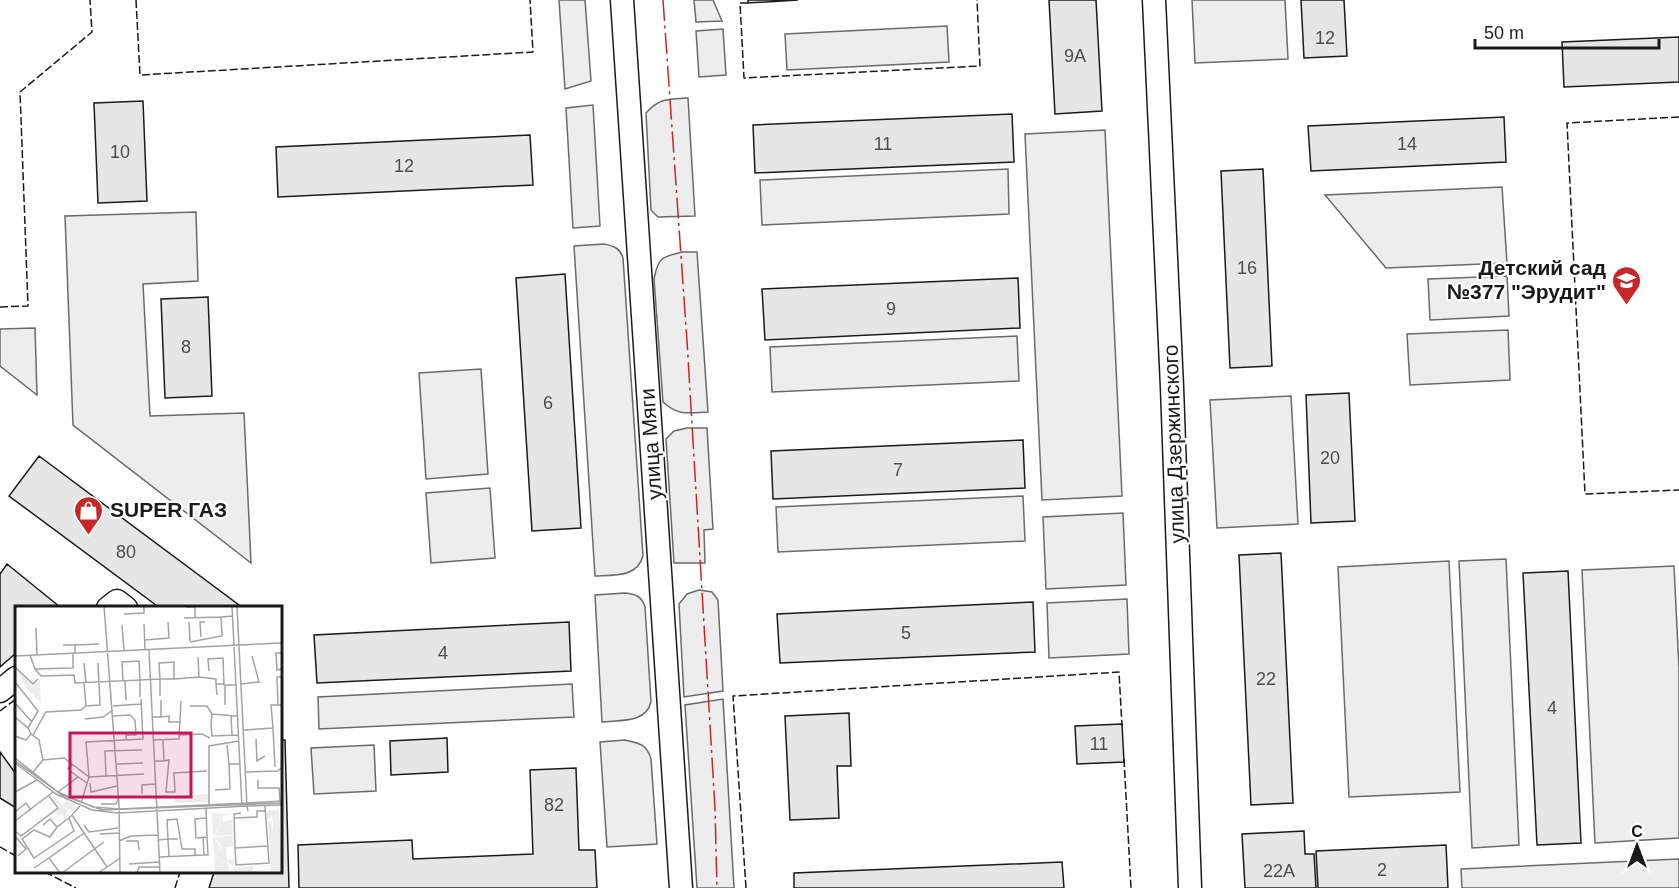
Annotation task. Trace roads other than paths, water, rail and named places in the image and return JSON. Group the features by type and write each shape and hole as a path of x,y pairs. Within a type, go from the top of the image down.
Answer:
{"street":[{"name":"улица Мяги","path":"622,0 681,888"},
{"name":"улица Дзержинского","path":"1154,0 1172,387 1190,888"},
{"path":"111,606 117,601 123,606"},
{"path":"0,691 15,679"}],"place":[{"name":"Детский сад №377 \"Эрудит\"","path":"1627,306"},
{"name":"SUPER ГАЗ","path":"89,536"}]}
